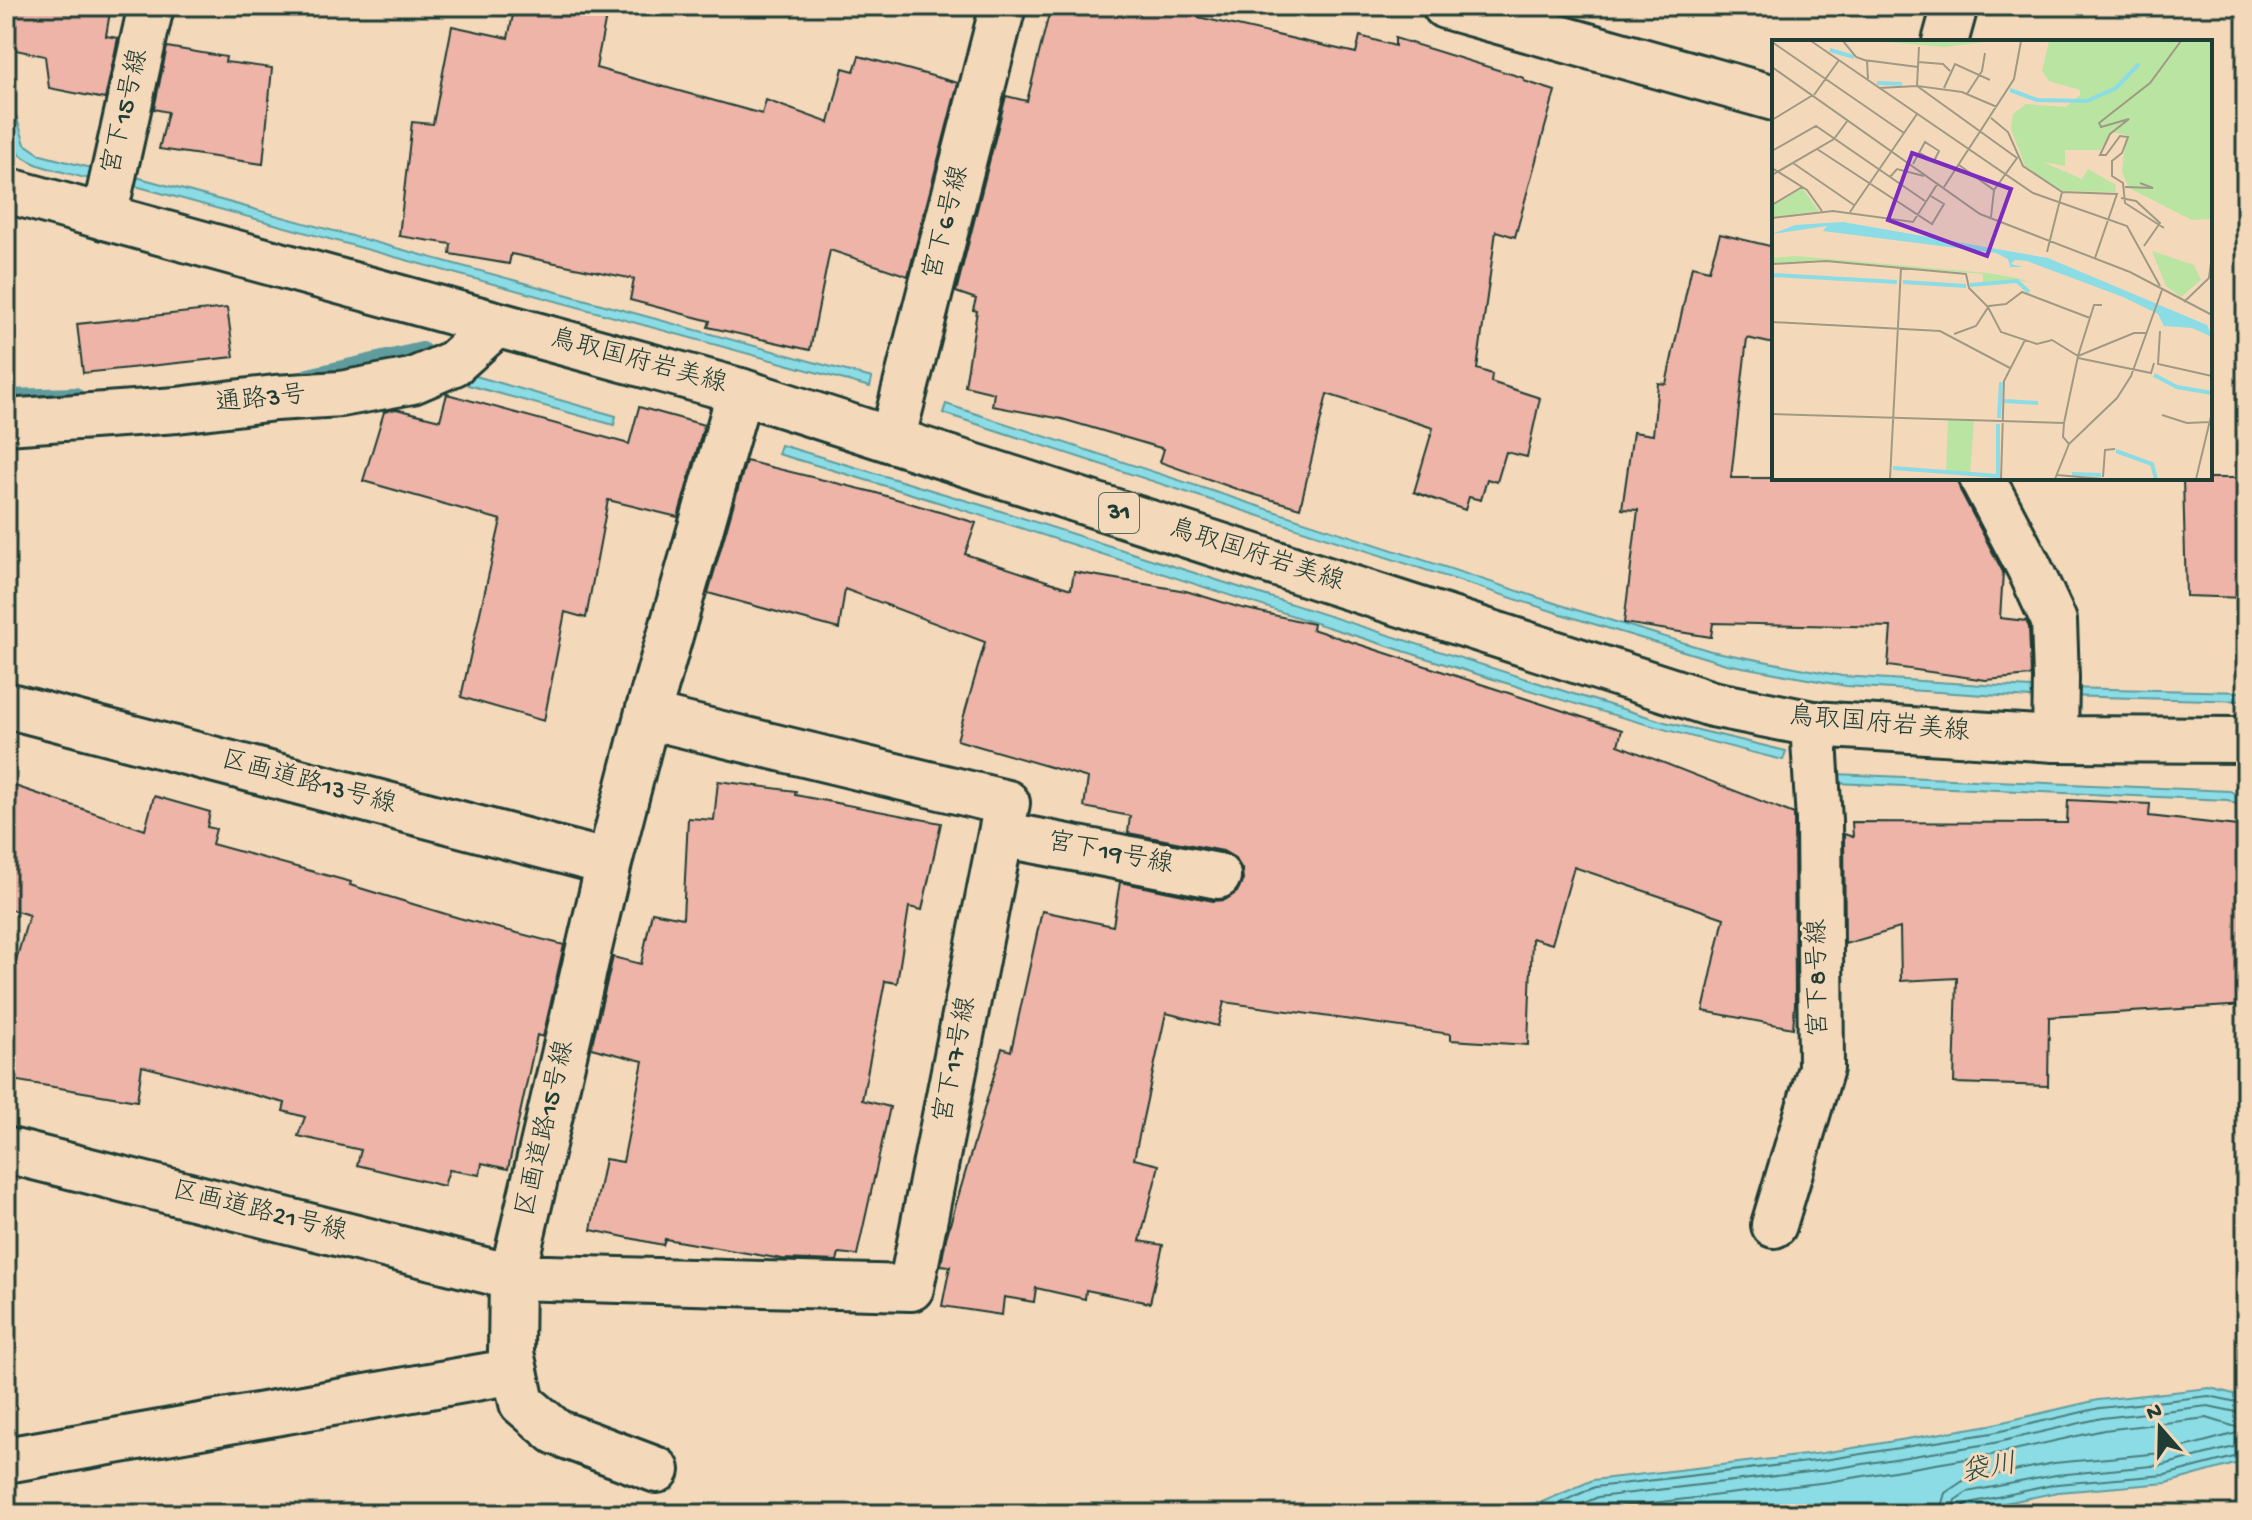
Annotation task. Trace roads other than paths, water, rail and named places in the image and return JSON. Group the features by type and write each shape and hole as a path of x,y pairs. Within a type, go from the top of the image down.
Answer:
{"street":[{"name":"宮下15号線","path":"104,217 151,6"},
{"name":"宮下6号線","path":"892,440 1003,6"},
{"path":"1445,6 1772,97"},
{"path":"1946,40 1955,6"},
{"name":"鳥取国府岩美線","path":"6,190 740,391 1712,704 1813,724 2055,739 2246,740"},
{"name":"通路3号","path":"6,422 341,394 412,381 454,363 496,325"},
{"name":"区画道路15号線","path":"657,1470 556,1432 522,1403 511,1353 512,1277 609,863 647,716 740,391"},
{"path":"1983,480 2054,621 2055,739"},
{"name":"区画道路13号線","path":"6,705 609,863"},
{"name":"宮下17号線","path":"512,1277 911,1288 1007,803 647,716"},
{"name":"宮下8号線","path":"1774,1225 1821,1068 1819,820 1813,724"},
{"name":"宮下19号線","path":"1001,834 1218,876"},
{"name":"区画道路21号線","path":"6,1150 512,1277"},
{"path":"6,1460 515,1371"}],"water":[{"path":"6,84 25,144 41,155 91,168 89,179 31,162 20,154 9,130"},
{"path":"129,175 872,378 870,387 128,184"},
{"path":"472,375 616,416 614,425 468,385"},
{"path":"946,404 1570,608 1711,651 1842,676 2047,689 2047,699 1846,686 1726,664 1564,615 943,413"},
{"path":"781,445 988,507 1665,722 1786,751 1783,760 1669,731 1500,681 778,454"},
{"path":"2063,688 2246,692 2246,701 2063,696"},
{"path":"1835,774 2230,791 2246,800 2246,810 2228,800 1835,783"},
{"name":"袋川","path":"2210,1388 2246,1397 2246,1461 2167,1483 2058,1492 1953,1514 1316,1514 1540,1503 1593,1480 1823,1453 1990,1425 2098,1400"}],"waterway":[{"path":"308,377 422,351"},
{"path":"6,398 75,396"}]}
